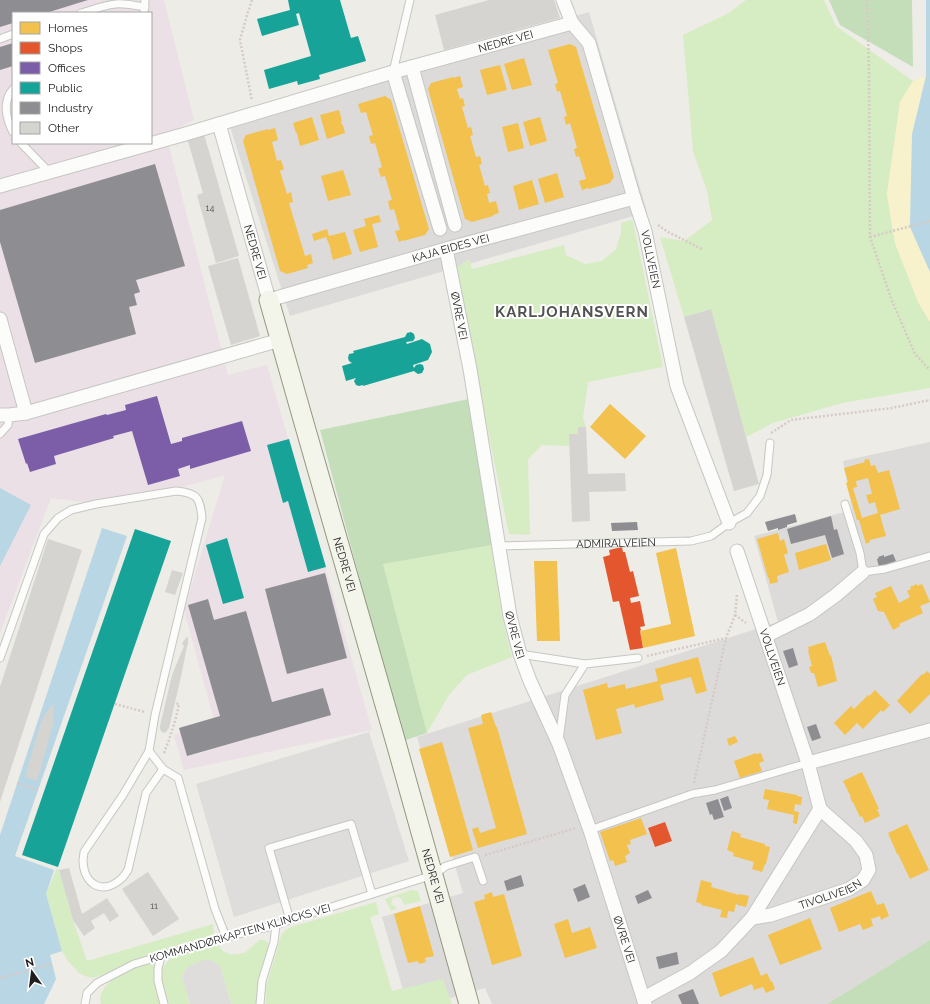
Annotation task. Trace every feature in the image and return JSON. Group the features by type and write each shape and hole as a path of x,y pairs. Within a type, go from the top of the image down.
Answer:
{"main road":[{"name":"NEDRE VEI","path":"269,300 469,1004"}],"street":[{"name":"VOLLVEIEN","path":"562,0 572,23 589,43 645,232 677,386 728,523"},
{"name":"NEDRE VEI","path":"152,143 393,72 572,23"},
{"path":"412,67 455,225"},
{"path":"393,72 440,229"},
{"name":"NEDRE VEI","path":"219,124 269,300"},
{"name":"NEDRE VEI","path":"0,186 148,144"},
{"name":"KAJA EIDES VEI","path":"269,300 446,249 634,198"},
{"name":"ØVRE VEI","path":"446,249 470,369 510,616 520,654 530,681 559,744 589,827 645,1001"},
{"path":"0,319 26,413"},
{"path":"5,415 26,413 280,340"},
{"name":"VOLLVEIEN","path":"737,551 808,763"},
{"path":"766,636 810,614 836,595 863,572"},
{"path":"645,1001 690,973 721,951 752,918 820,809 808,763 930,730"},
{"name":"TIVOLIVEIEN","path":"752,918 771,914 849,889 864,880 869,870 866,855 856,841 820,809"}],"lane":[{"path":"393,72 410,0"},
{"path":"84,12 116,4 145,7"},
{"path":"0,39 12,34"},
{"path":"12,90 7,99 6,107 7,118 12,130"},
{"path":"22,144 49,172"},
{"path":"0,434 8,425 5,415"},
{"name":"ADMIRALVEIEN","path":"499,546 691,541 710,536 728,523 747,513 760,496 767,475 770,444"},
{"path":"0,658 44,534 58,518 71,510 96,504 176,491 188,492 198,498 202,518 155,715 149,751 123,795 84,852 83,861 87,876 94,885 107,887 114,884 122,878 128,870 146,793 161,767"},
{"path":"845,504 860,553 863,572 885,569 930,556"},
{"path":"520,654 585,664 638,658"},
{"path":"559,744 565,695 585,664"},
{"path":"149,751 161,767 178,778 215,909 226,937"},
{"path":"589,827 692,794 715,790 808,763"},
{"path":"290,920 269,848 351,824 372,894"},
{"path":"476,857 483,880"},
{"name":"KOMMANDØRKAPTEIN KLINCKS VEI","path":"85,1004 87,993 97,983 134,964 226,937 276,925 433,875 446,866 476,857"},
{"path":"260,1004 262,981 274,942 276,925"},
{"path":"161,956 158,969 158,981 164,1004"}],"path":[{"path":"252,0 240,40 255,113"},
{"path":"867,0 870,237 892,301 915,354 930,370"},
{"path":"640,215 668,232 702,248"},
{"path":"870,237 930,221"},
{"path":"770,444 770,434 791,420 892,408 930,400"},
{"path":"692,794 726,638 735,616"},
{"path":"638,658 726,638"},
{"path":"115,704 155,715"},
{"path":"161,767 178,713 179,704 175,704"},
{"path":"17,783 38,790"},
{"path":"476,857 589,827"},
{"path":"0,978 52,964"}],"shaded area":[{"path":"0,0 164,0 194,120 166,134 228,375 267,365 372,730 184,770 174,735 214,720 184,610 225,475 113,506 51,498 0,633"},
{"path":"589,12 647,212 290,316 226,114"},
{"path":"930,442 930,940 827,1004 492,1004 485,988 431,1004 407,1004 382,917 463,893 417,737 778,622 754,536 852,510 843,461"},
{"path":"369,732 409,861 234,917 196,784"},
{"path":"203,960 211,960 220,966 231,1004 190,1004 182,976 186,969"}],"green space":[{"path":"746,0 824,0 836,26 913,81 900,102 887,194 895,243 918,302 930,322 930,388 842,403 773,423 746,437 710,309 684,317 660,237 684,241 712,220 707,191 693,151 683,35 727,14"},
{"path":"829,0 912,0 913,67 840,25"},
{"path":"630,220 633,221 663,367 588,382 583,418 586,427 578,427 578,434 569,434 569,446 542,445 528,459 530,535 509,534 455,269 469,259 472,269 564,245 566,255 585,264 602,261 616,249 621,233 621,223"},
{"path":"469,399 492,545 383,564 427,733 403,741 320,430"},
{"path":"492,545 502,616 512,657 467,675 449,695 427,733 383,564"},
{"path":"57,868 59,870 73,920 87,961 213,924 214,933 212,935 138,958 100,976 91,978 85,976 79,973 68,961 62,951 46,894"},
{"path":"411,890 418,891 421,901 404,905 401,898 393,898 391,904 397,908 391,911 385,899"},
{"path":"376,902 379,914 370,917 392,991 443,979 452,1004 266,1004 266,987 281,936 284,932 293,927"},
{"path":"259,940 268,942 268,948 259,983 257,1004 231,1004 220,966 203,961 188,968 182,976 190,1004 168,1004 162,984 162,972 168,961 174,956 218,943 226,953 238,954 247,951"},
{"path":"930,940 930,1004 827,1004"},
{"path":"154,962 154,982 160,1004 101,1004 101,996 104,988 111,981 128,971"}],"sand":[{"path":"926,76 912,134 910,227 930,272 930,322 918,302 895,243 887,194 900,102 913,81"}],"water":[{"path":"926,0 930,0 930,272 910,227 912,134 926,76"},
{"path":"0,488 31,505 0,566"},
{"path":"102,528 127,536 15,856 54,870 46,894 62,951 50,955 56,979 44,1004 0,1004 0,835"}],"building: Homes":[{"path":"570,44 576,47 614,177 610,183 582,190 579,181 586,179 579,156 576,157 574,149 577,148 570,123 566,125 564,117 567,116 560,91 557,92 555,84 558,83 548,50"},
{"path":"524,58 532,85 512,90 504,64"},
{"path":"500,65 507,90 487,95 480,70"},
{"path":"460,76 463,87 457,89 460,99 463,98 465,106 462,107 468,128 471,127 473,135 470,136 476,157 480,156 482,164 479,165 485,186 488,185 490,193 487,194 489,203 496,201 499,213 472,222 465,219 428,89 431,83"},
{"path":"385,96 391,100 429,229 425,235 399,242 395,231 400,230 394,209 390,210 388,201 392,200 385,176 381,177 378,169 382,167 375,143 371,144 369,136 373,135 366,112 361,113 358,104"},
{"path":"339,110 345,133 327,139 320,115"},
{"path":"312,117 319,140 300,146 293,123"},
{"path":"540,117 547,141 530,146 523,122"},
{"path":"518,123 524,148 508,152 502,127"},
{"path":"275,128 278,140 272,142 277,161 281,160 284,169 280,171 287,194 291,192 293,202 289,203 305,256 311,254 313,263 307,265 308,268 287,274 280,271 243,141 246,135"},
{"path":"343,170 351,195 328,201 321,176"},
{"path":"557,173 564,197 545,203 538,179"},
{"path":"532,180 539,204 519,210 513,186"},
{"path":"379,215 381,222 372,224 378,247 360,252 353,230 366,226 364,219"},
{"path":"327,229 329,236 345,232 352,254 333,260 331,249 326,237 314,241 312,234"},
{"path":"610,404 646,436 625,459 590,427"},
{"path":"869,459 871,466 875,465 878,473 889,470 900,509 880,515 886,536 870,540 870,542 866,544 846,483 848,482 844,468 865,462 864,460","holes":["868,478 872,494 866,495 869,504 875,502 878,513 862,518 853,488 857,487 856,481"]},
{"path":"778,533 780,541 784,539 788,553 784,555 789,572 777,576 778,582 770,584 757,539"},
{"path":"826,544 831,560 799,570 795,553"},
{"path":"676,548 695,636 643,648 640,631 671,624 656,553"},
{"path":"534,561 557,561 560,641 537,641"},
{"path":"917,584 917,586 922,584 930,602 920,606 923,613 899,624 900,626 893,630 884,612 878,611 873,599 877,597 875,593 891,586 899,603 910,597 907,591 911,589 910,587"},
{"path":"825,642 830,656 831,655 837,681 818,687 814,673 811,673 809,667 812,666 808,647"},
{"path":"698,657 707,691 696,694 691,677 660,685 664,700 635,708 634,704 616,709 622,733 596,740 583,690 607,683 608,688 625,684 626,689 658,681 655,669"},
{"path":"927,671 930,674 930,694 910,714 897,701 922,674 923,675"},
{"path":"875,690 890,705 883,712 881,710 863,729 857,723 845,735 834,723 851,706 854,709"},
{"path":"491,712 497,727 527,834 478,848 472,829 478,827 480,833 496,828 468,728 483,724 481,715"},
{"path":"735,736 738,742 729,746 727,739"},
{"path":"442,742 473,850 450,857 419,749"},
{"path":"756,753 761,753 764,761 759,763 762,771 740,778 734,761"},
{"path":"862,772 879,809 877,809 880,816 865,823 852,802 843,781"},
{"path":"765,789 802,797 801,805 795,804 794,811 799,812 797,824 793,823 794,815 767,809 769,800 763,799"},
{"path":"641,818 647,834 630,840 631,844 627,845 630,853 625,856 627,862 615,866 613,860 610,861 600,832"},
{"path":"907,824 929,870 910,879 888,833"},
{"path":"732,831 741,834 740,837 765,844 765,846 770,847 766,864 762,872 752,869 754,862 733,856 734,853 727,850"},
{"path":"701,880 712,883 711,887 739,895 749,896 746,907 737,905 736,903 734,912 728,911 727,918 720,917 722,910 701,905 702,904 696,902"},
{"path":"871,891 877,905 884,903 889,916 881,920 880,916 871,919 873,926 863,930 860,924 839,932 830,908"},
{"path":"492,892 493,897 504,894 522,956 492,965 474,902 485,899 484,895"},
{"path":"420,906 434,956 425,958 426,962 419,964 418,961 408,963 394,914"},
{"path":"810,918 822,949 780,965 768,935"},
{"path":"568,919 572,933 590,927 597,948 565,958 554,924"},
{"path":"753,957 761,976 767,973 775,989 766,993 763,987 754,990 752,984 720,997 712,973"}],"building: Shops":[{"path":"622,547 623,552 625,552 630,572 633,571 639,596 630,598 631,603 640,601 645,626 640,627 643,648 630,650 619,601 613,602 603,557 610,555 609,550"},
{"path":"665,822 672,841 655,847 648,828"}],"building: Offices":[{"path":"157,396 171,444 182,441 182,438 242,421 251,451 190,469 190,465 178,469 180,476 148,485 132,431 54,456 56,464 30,472 18,439 106,414 126,410 125,405"}],"building: Public":[{"path":"288,0 340,0 351,38 358,36 366,61 319,75 320,79 298,85 297,81 269,89 264,70 311,56 299,13 296,14 299,25 262,36 257,19 290,10"},
{"path":"411,332 414,334 415,338 413,341 406,342 407,344 422,339 430,344 432,352 428,360 413,365 414,368 416,365 423,365 424,369 422,373 418,374 414,371 363,386 356,385 354,381 356,378 346,381 342,366 352,363 348,358 349,354 354,353 353,351 405,337 407,333"},
{"path":"289,439 326,567 308,572 288,501 283,503 267,445"},
{"path":"135,529 171,541 58,867 22,855"},
{"path":"227,538 244,598 223,604 206,545"}],"building: Industry":[{"path":"0,0 88,0 49,12 12,12 12,23 0,27"},
{"path":"12,43 12,66 0,70 0,47"},
{"path":"155,164 185,266 136,280 140,292 134,294 137,305 129,307 136,334 35,363 0,242 0,210"},
{"path":"795,514 797,522 778,530 778,528 768,531 765,522"},
{"path":"831,516 834,530 837,529 844,554 832,558 825,535 791,544 787,529"},
{"path":"637,522 638,530 612,531 611,523"},
{"path":"893,554 896,561 879,567 878,557"},
{"path":"325,573 347,658 287,674 265,589"},
{"path":"208,599 214,620 246,611 272,702 323,688 331,715 187,756 179,728 220,716 188,605"},
{"path":"793,648 798,665 789,668 783,651"},
{"path":"816,724 821,738 812,741 807,727"},
{"path":"728,796 732,808 724,811 720,799"},
{"path":"718,799 724,817 714,820 712,814 710,815 706,803"},
{"path":"521,875 524,886 507,891 504,881"},
{"path":"585,884 590,897 578,902 573,889"},
{"path":"648,890 652,898 638,904 635,896"},
{"path":"677,952 679,964 659,969 656,957"},
{"path":"693,989 699,1004 682,1004 678,995"}],"building: Other":[{"path":"489,0 554,0 560,18 444,50 435,15"},
{"path":"204,134 239,256 216,263 197,195 203,193 187,138"},
{"path":"238,258 260,336 231,345 208,266"},
{"path":"711,309 759,484 734,491 684,317"},
{"path":"578,427 586,427 588,474 625,473 626,491 589,492 590,521 572,522 569,434 578,434"},
{"path":"48,539 82,550 0,802 0,687"},
{"path":"172,570 183,573 175,595 165,592"},
{"path":"187,637 188,644 181,677 169,728 165,733 162,732 160,726 172,675 184,646 182,644"},
{"path":"52,705 54,705 53,725 37,781 26,777 41,722"},
{"path":"69,868 82,914 107,898 119,916 110,922 104,913 91,921 95,928 84,936 73,920 59,870"},
{"path":"148,872 179,919 153,936 122,889"}],"district":[{"name":"KARLJOHANSVERN","path":"572,312"}]}
